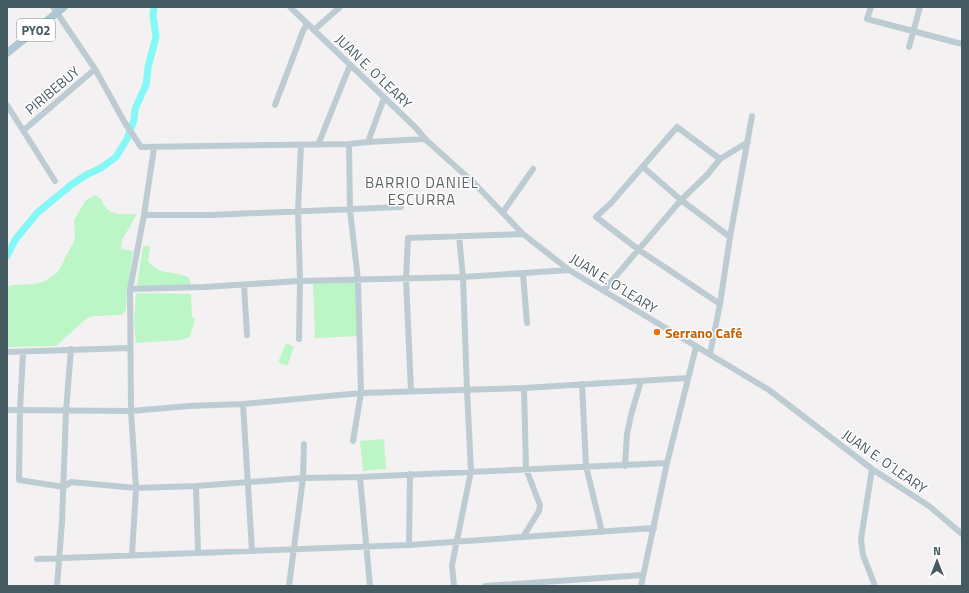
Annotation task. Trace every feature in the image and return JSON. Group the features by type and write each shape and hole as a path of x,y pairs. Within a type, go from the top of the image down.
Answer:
{"main road":[{"name":"PY02","path":"7,53 54,10 64,7"}],"street":[{"name":"JUAN E. O´LEARY","path":"290,7 416,128 425,139 474,183 523,234 569,270 768,390 872,469 929,506 962,534"},
{"path":"314,30 340,7"},
{"path":"871,7 867,19 960,44 962,36"},
{"path":"909,47 920,7"},
{"path":"54,10 95,69 135,140 141,147 318,145 425,139"},
{"path":"275,105 302,31 307,24"},
{"path":"318,145 350,65"},
{"name":"PIRIBEBUY","path":"24,130 95,69"},
{"path":"368,142 384,98"},
{"path":"7,105 55,181"},
{"path":"710,354 752,116"},
{"path":"720,159 677,127 611,203 596,217 639,250 720,304"},
{"path":"604,290 681,200 707,175 720,159 748,142"},
{"path":"349,144 350,210 358,280 361,393 353,441"},
{"path":"299,339 300,281 298,211 301,145"},
{"path":"132,556 136,488 131,411 130,289 144,215 154,148"},
{"path":"643,167 681,200 730,237"},
{"path":"503,212 534,169"},
{"path":"144,215 211,215 401,207"},
{"path":"411,391 406,278 408,238 523,234"},
{"path":"454,586 452,565 471,471 463,277 459,236"},
{"path":"130,289 244,285 300,281 463,277 569,270"},
{"path":"523,274 527,323"},
{"path":"244,285 247,335"},
{"path":"641,586 667,464 696,347"},
{"path":"7,352 130,348"},
{"path":"57,586 64,487 66,411 71,349"},
{"path":"23,352 19,480 64,487 70,482 136,488 196,486 303,478 667,464"},
{"path":"7,410 131,411 189,406 243,404 361,393 524,388 688,378"},
{"path":"625,466 627,434 641,381"},
{"path":"582,384 586,466 602,532"},
{"path":"523,537 539,511 540,505 526,469 524,388"},
{"path":"243,404 252,551"},
{"path":"289,586 303,478 304,444"},
{"path":"872,469 861,539 863,555 875,586"},
{"path":"409,545 410,474"},
{"path":"360,477 368,547 370,586"},
{"path":"196,486 198,553"},
{"path":"36,559 409,545 654,528"},
{"path":"485,586 643,575"}],"green space":[{"path":"95,195 101,199 107,209 111,212 120,214 137,214 122,240 121,249 133,251 127,290 126,310 122,315 94,316 87,318 56,346 7,347 7,287 13,285 35,284 45,281 58,272 75,239 74,220 86,200"},
{"path":"143,246 149,246 148,261 152,266 161,271 188,277 192,286 137,286"},
{"path":"357,281 359,336 315,338 313,282"},
{"path":"136,293 191,294 192,316 195,319 190,337 181,340 136,343 134,322"},
{"path":"286,343 294,347 287,366 278,362"},
{"path":"384,439 386,469 363,471 360,441"}],"waterway":[{"path":"7,256 15,240 37,213 71,185 86,175 101,168 116,157 127,139 134,120 135,109 146,85 148,67 156,37 153,15 154,7"}],"place":[{"name":"Serrano Café","path":"657,332"}],"district":[{"name":"BARRIO DANIEL ESCURRA","path":"422,190"}]}
